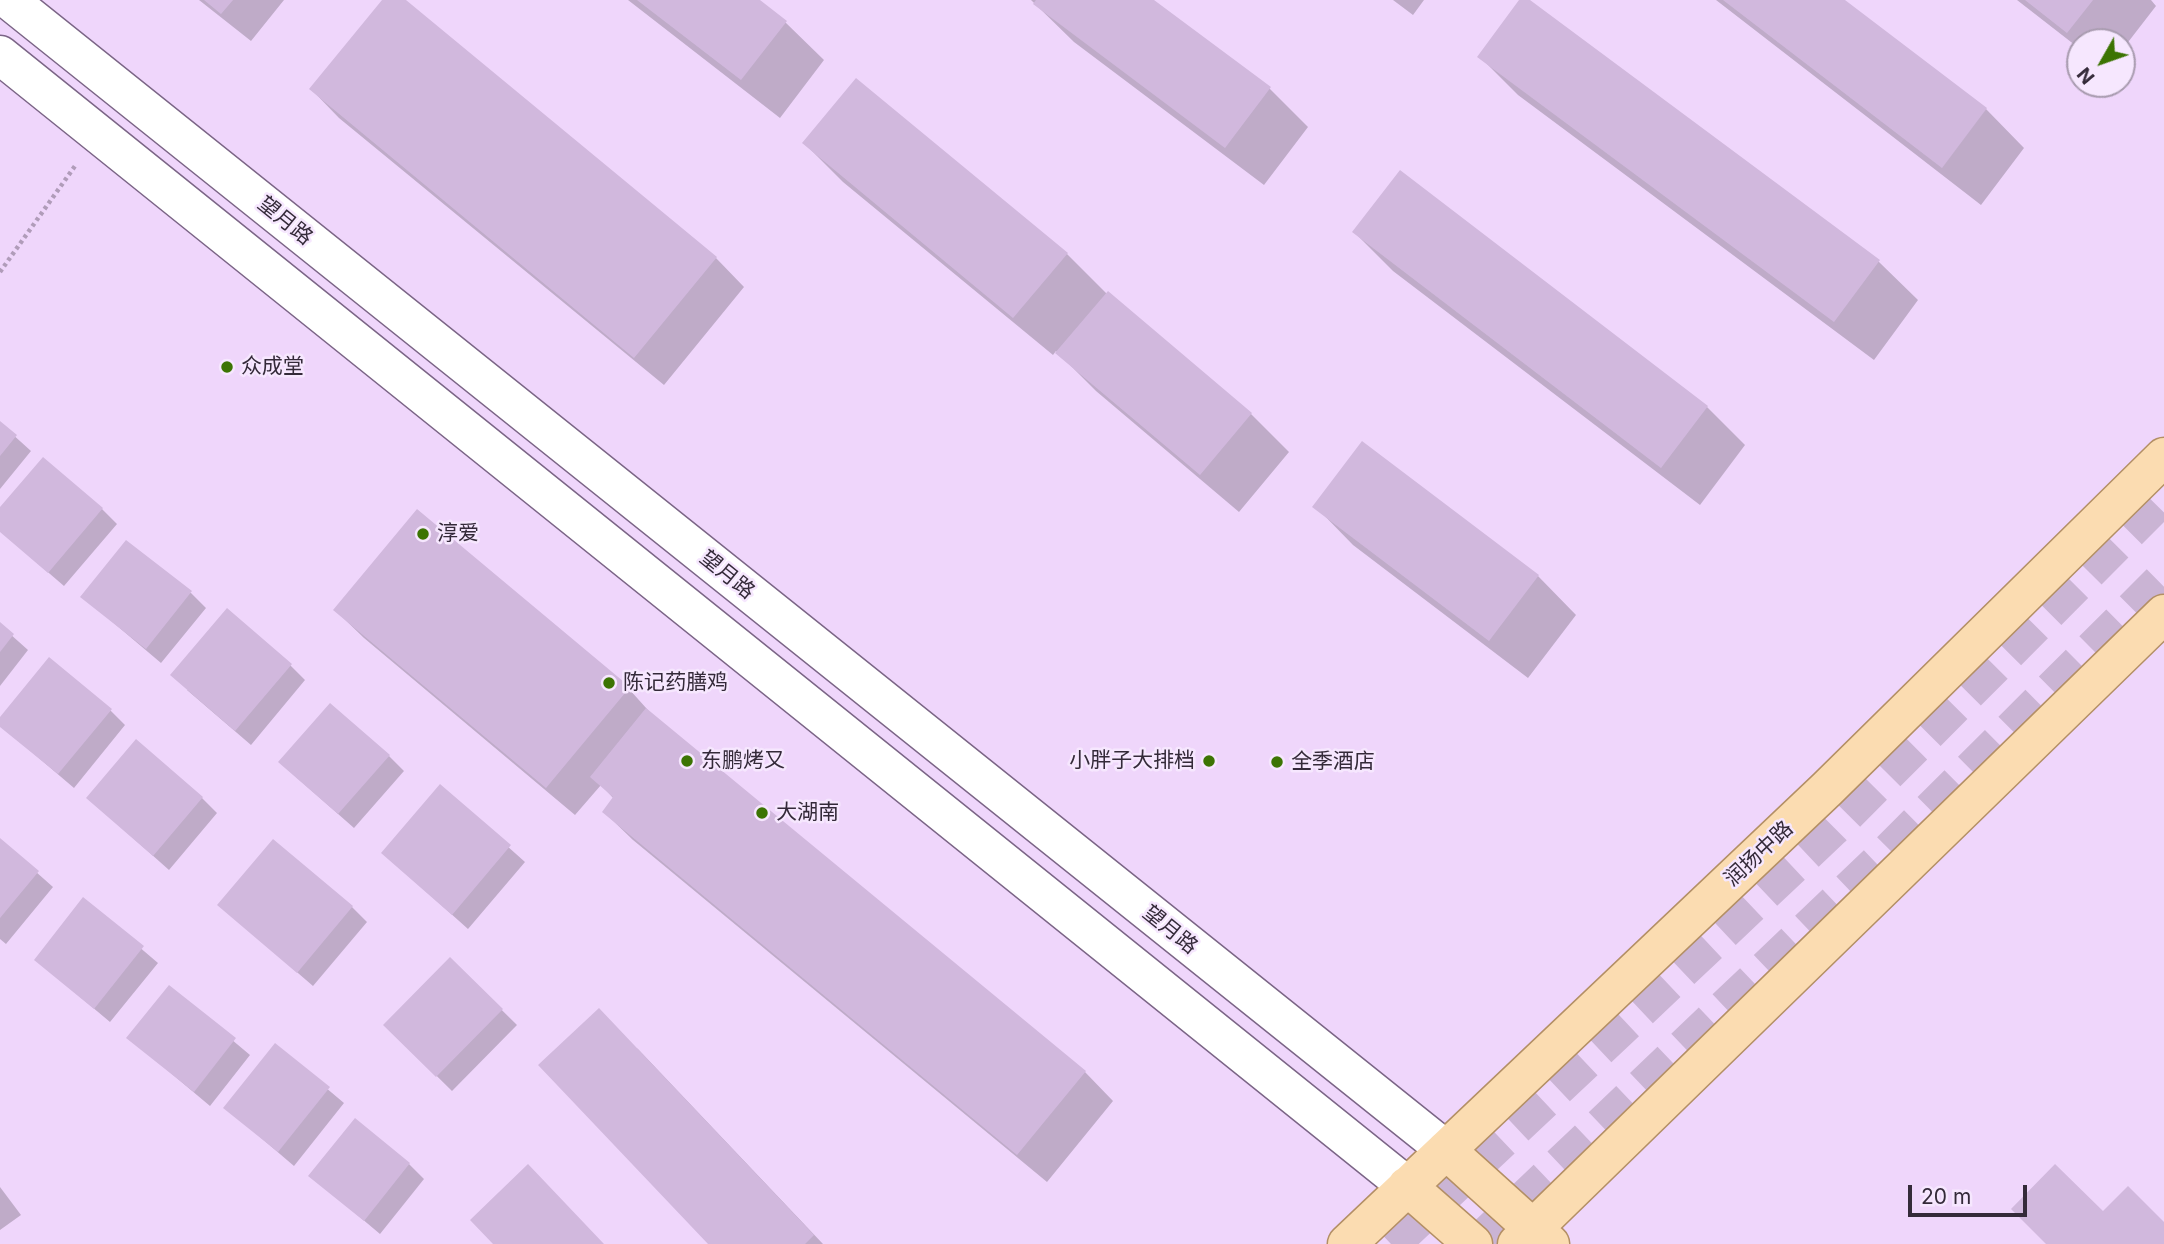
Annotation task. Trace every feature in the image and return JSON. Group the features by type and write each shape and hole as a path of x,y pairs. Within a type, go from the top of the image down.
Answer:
{"main road":[{"name":"润扬中路","path":"1347,1244 1827,789 2164,457"},
{"path":"1446,1150 1533,1239 2164,614"},
{"path":"1407,1186 1472,1244"}],"street":[{"name":"望月路","path":"9,0 1446,1150"},
{"path":"0,55 1407,1186"}],"path":[{"path":"0,272 97,134"}],"building":[{"path":"204,0 233,0 221,14"},
{"path":"382,0 406,0 717,257 634,358 309,89"},
{"path":"637,0 760,0 787,21 741,80"},
{"path":"1036,0 1154,0 1271,87 1225,148 1033,4"},
{"path":"1519,0 1530,0 1880,260 1834,322 1477,57"},
{"path":"1723,0 1845,0 1987,108 1942,168"},
{"path":"2025,0 2093,0 2071,28 2066,28 2066,32"},
{"path":"856,78 1068,253 1013,318 802,143"},
{"path":"1400,170 1708,406 1661,468 1352,232"},
{"path":"1108,291 1252,413 1200,475 1055,353"},
{"path":"0,421 17,435 0,456"},
{"path":"1362,441 1539,575 1489,641 1312,507"},
{"path":"43,457 103,508 48,573 0,532 0,507"},
{"path":"417,509 630,687 546,788 333,610"},
{"path":"126,540 192,591 146,649 80,597"},
{"path":"227,608 292,664 235,731 170,675"},
{"path":"0,622 14,634 0,652"},
{"path":"49,657 112,709 58,774 0,727 0,717"},
{"path":"330,703 390,755 338,814 278,762"},
{"path":"646,708 1086,1071 1017,1155 602,812 613,797 590,777"},
{"path":"136,739 203,797 153,856 86,798"},
{"path":"440,784 511,845 452,915 381,853"},
{"path":"0,838 39,871 0,918"},
{"path":"273,839 353,906 297,973 217,905"},
{"path":"83,897 144,946 94,1009 34,960"},
{"path":"450,957 503,1009 436,1077 383,1025"},
{"path":"169,985 236,1038 194,1092 126,1038"},
{"path":"599,1008 814,1235 805,1244 708,1244 538,1065"},
{"path":"275,1043 330,1087 278,1152 223,1108"},
{"path":"355,1118 410,1163 364,1221 308,1176"},
{"path":"528,1164 604,1244 493,1244 470,1220"},
{"path":"2055,1164 2103,1211 2128,1186 2164,1222 2164,1244 2046,1244 2011,1209"}],"tunnel":[{"path":"1391,1244 1832,828 2164,495"},
{"path":"1478,1244 1878,863 2164,579"}],"place":[{"name":"众成堂","path":"227,367"},
{"name":"淳爱","path":"423,534"},
{"name":"陈记药膳鸡","path":"609,683"},
{"name":"东鹏烤又","path":"687,761"},
{"name":"小胖子大排档","path":"1209,761"},
{"name":"全季酒店","path":"1277,762"},
{"name":"大湖南","path":"762,813"}]}
